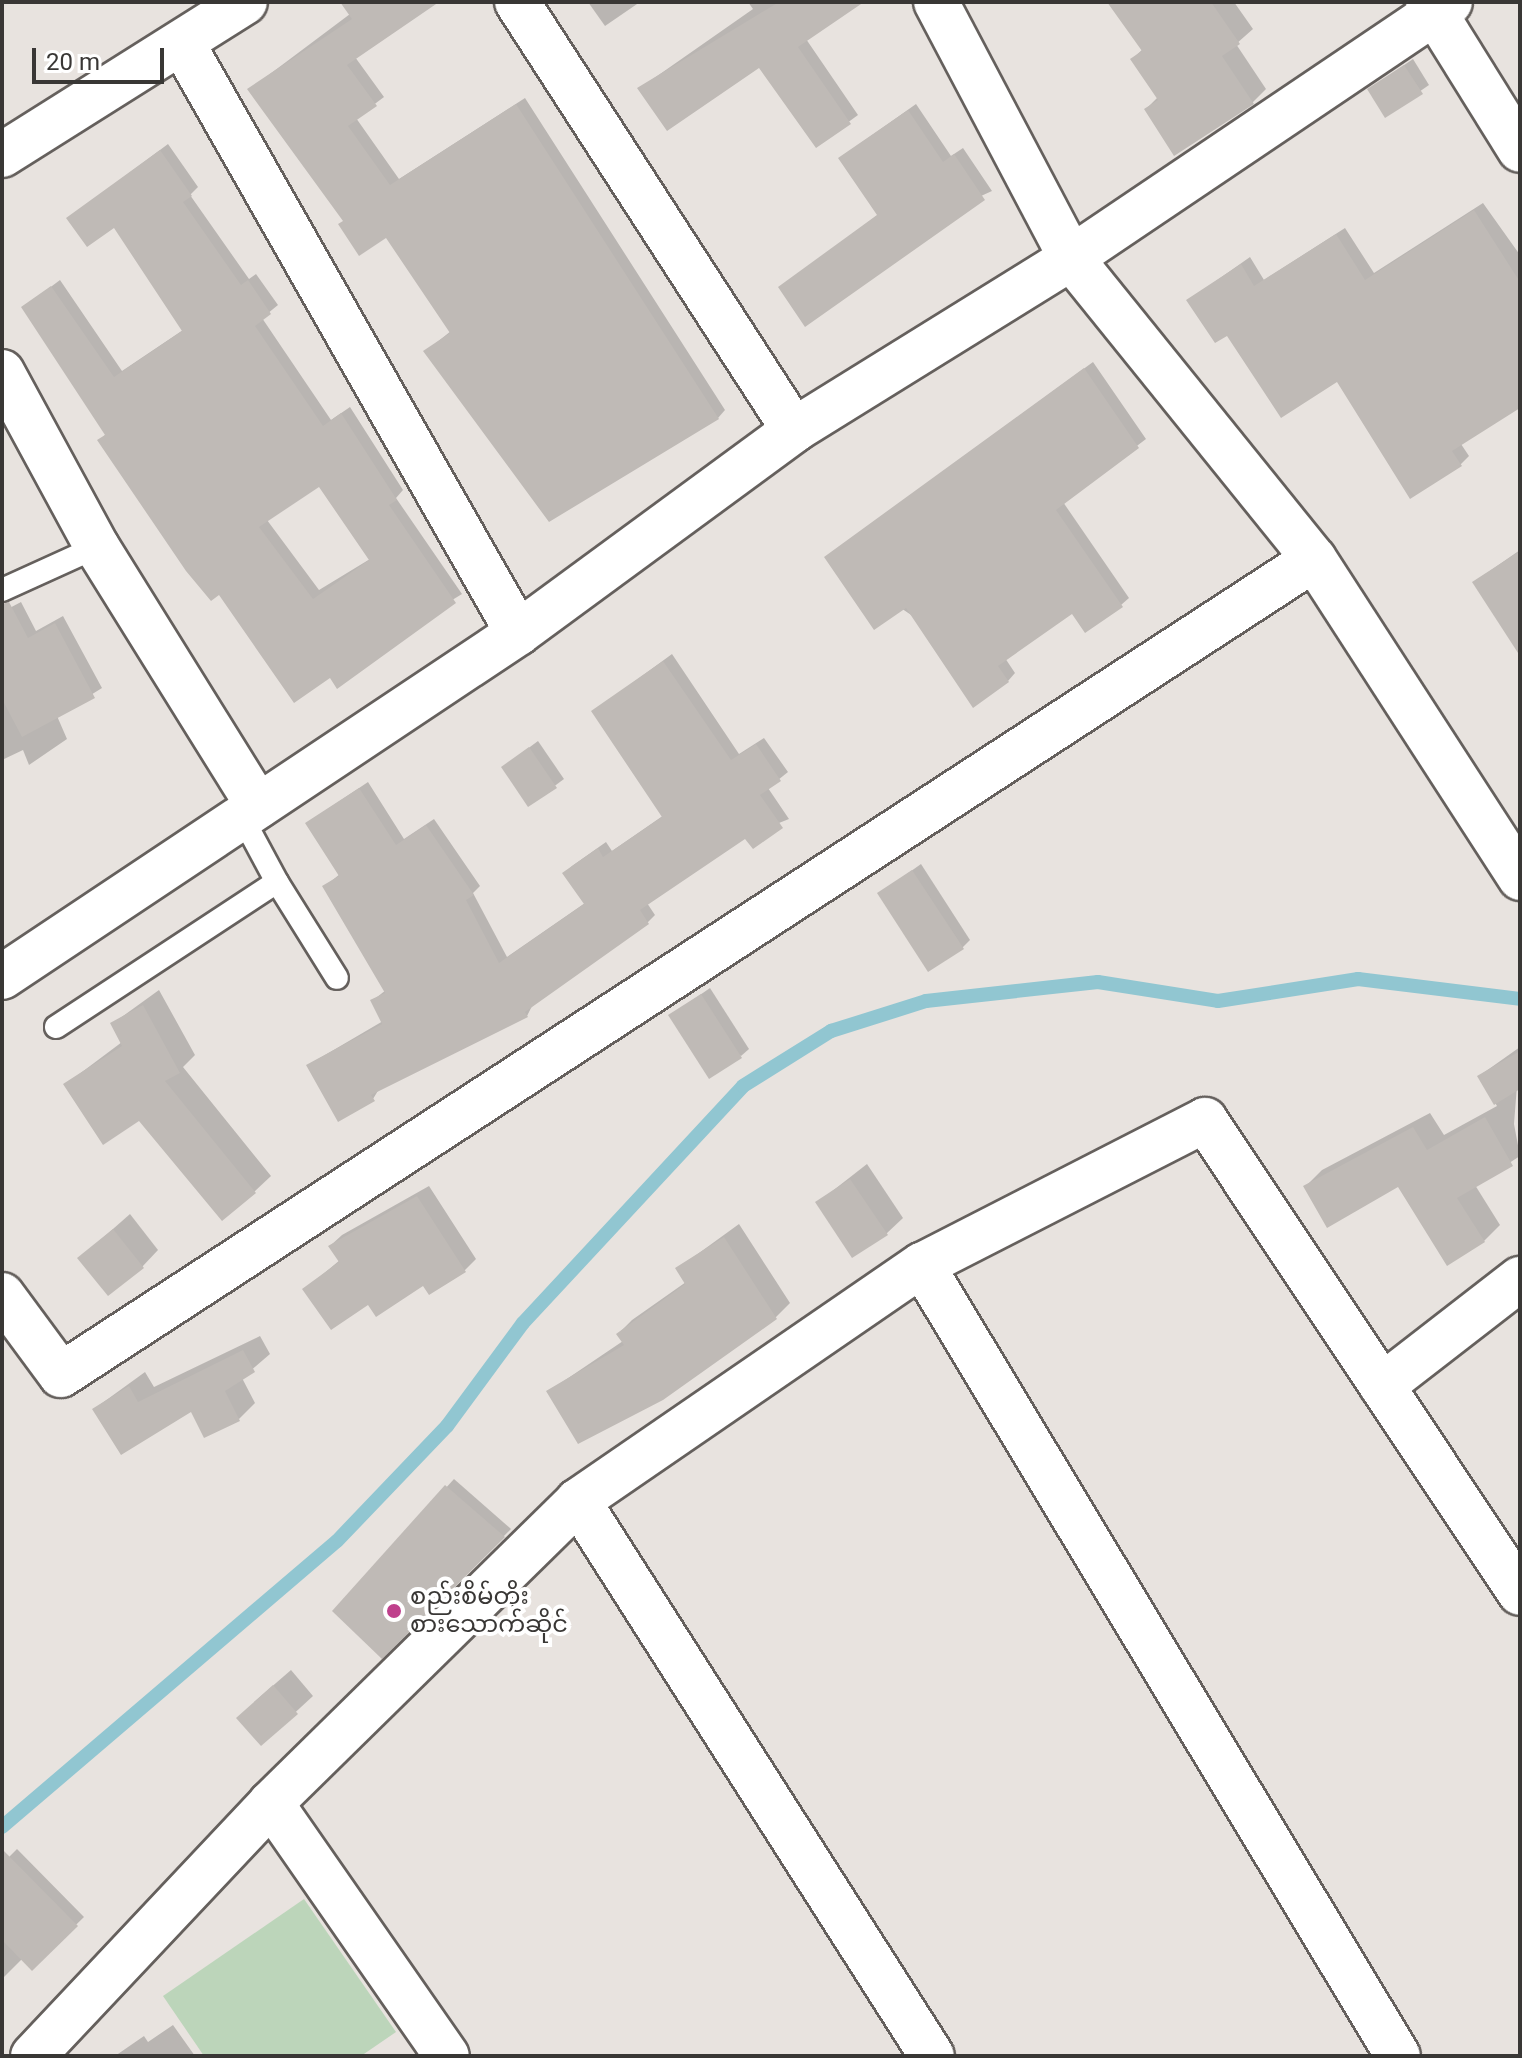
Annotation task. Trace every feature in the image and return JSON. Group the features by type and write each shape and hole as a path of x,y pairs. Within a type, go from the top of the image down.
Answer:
{"street":[{"path":"2,155 245,2"},
{"path":"517,2 794,430"},
{"path":"936,2 1071,258 1314,559 1520,877"},
{"path":"2,977 518,633 794,430 1071,258 1438,5 1520,150"},
{"path":"182,43 518,633"},
{"path":"2,372 97,547 250,812"},
{"path":"2,1295 61,1375 1314,559"},
{"path":"33,2056 271,1803 578,1501 922,1265 1205,1120 1520,1593"},
{"path":"922,1265 1398,2056"},
{"path":"1382,1386 1520,1279"},
{"path":"578,1501 932,2056"},
{"path":"271,1803 447,2056"}],"lane":[{"path":"2,590 97,547"},
{"path":"250,812 277,882 337,978"},
{"path":"56,1027 277,882"}],"green space":[{"path":"304,1899 396,2032 361,2056 204,2056 163,1996"}],"building":[{"path":"340,2 439,2 347,65 377,106 348,126 390,185 516,104 719,419 549,522 423,351 450,333 386,238 359,256 338,224 343,221 247,89 352,19"},
{"path":"779,2 864,2 798,47 851,124 816,148 759,68 667,131 637,88"},
{"path":"1107,2 1211,2 1240,44 1222,56 1254,104 1174,156 1144,109 1158,100 1130,59 1142,51"},
{"path":"1404,65 1423,94 1385,118 1367,89"},
{"path":"908,110 943,162 954,154 985,200 805,327 778,287 877,215 838,158"},
{"path":"160,150 192,196 183,202 241,285 248,280 271,314 255,326 323,426 341,413 397,500 389,505 456,603 337,689 330,678 294,703 219,595 211,601 186,571 97,440 105,435 21,307 51,286 114,377 182,331 114,228 87,247 66,218","holes":["319,487 369,560 313,599 259,527"]},
{"path":"1474,210 1520,282 1520,408 1452,451 1462,466 1410,499 1337,382 1281,418 1227,336 1215,343 1186,300 1241,264 1254,286 1336,234 1365,280"},
{"path":"1084,368 1139,448 1056,510 1123,607 1085,633 1072,614 998,666 1009,682 973,708 906,608 874,630 824,557"},
{"path":"1520,551 1520,656 1472,582"},
{"path":"9,602 28,638 55,623 95,698 22,737 2,699 2,604"},
{"path":"663,661 731,760 756,744 781,781 760,795 783,828 753,849 745,839 640,910 649,924 525,1012 528,1017 371,1095 375,1101 338,1122 306,1065 382,1024 370,1000 385,993 322,886 339,876 305,823 359,788 396,845 426,825 474,895 466,900 499,963 584,904 562,873 598,848 603,857 662,817 591,711"},
{"path":"529,747 557,788 528,807 501,767"},
{"path":"912,870 964,949 928,972 877,893"},
{"path":"701,994 742,1058 709,1079 668,1015"},
{"path":"143,1005 180,1073 165,1081 256,1193 222,1221 139,1121 103,1145 63,1084 122,1046 110,1023"},
{"path":"1520,1051 1520,1089 1494,1105 1477,1076"},
{"path":"1485,1117 1513,1166 1457,1198 1485,1242 1447,1266 1398,1187 1327,1228 1303,1186 1413,1127 1427,1150"},
{"path":"850,1179 888,1235 852,1258 815,1202"},
{"path":"417,1196 466,1272 429,1295 423,1286 376,1317 368,1305 331,1330 302,1289 339,1262 328,1246"},
{"path":"113,1229 144,1268 108,1296 77,1258"},
{"path":"724,1237 777,1319 663,1400 578,1444 546,1391 624,1345 616,1334 685,1284 675,1268"},
{"path":"243,1350 255,1372 225,1391 240,1421 204,1438 191,1412 121,1455 92,1409 129,1386 138,1402"},
{"path":"445,1485 505,1537 382,1659 332,1611"},
{"path":"273,1685 298,1714 261,1746 236,1718"},
{"path":"2,1849 78,1926 32,1971 2,1940"}],"waterway":[{"path":"2,1827 337,1541 447,1426 523,1323 743,1086 831,1031 926,1001 1098,982 1218,1001 1358,979 1520,999"}],"place":[{"name":"စည်းစိမ်တိုး စားသောက်ဆိုင်","path":"394,1611"}]}
